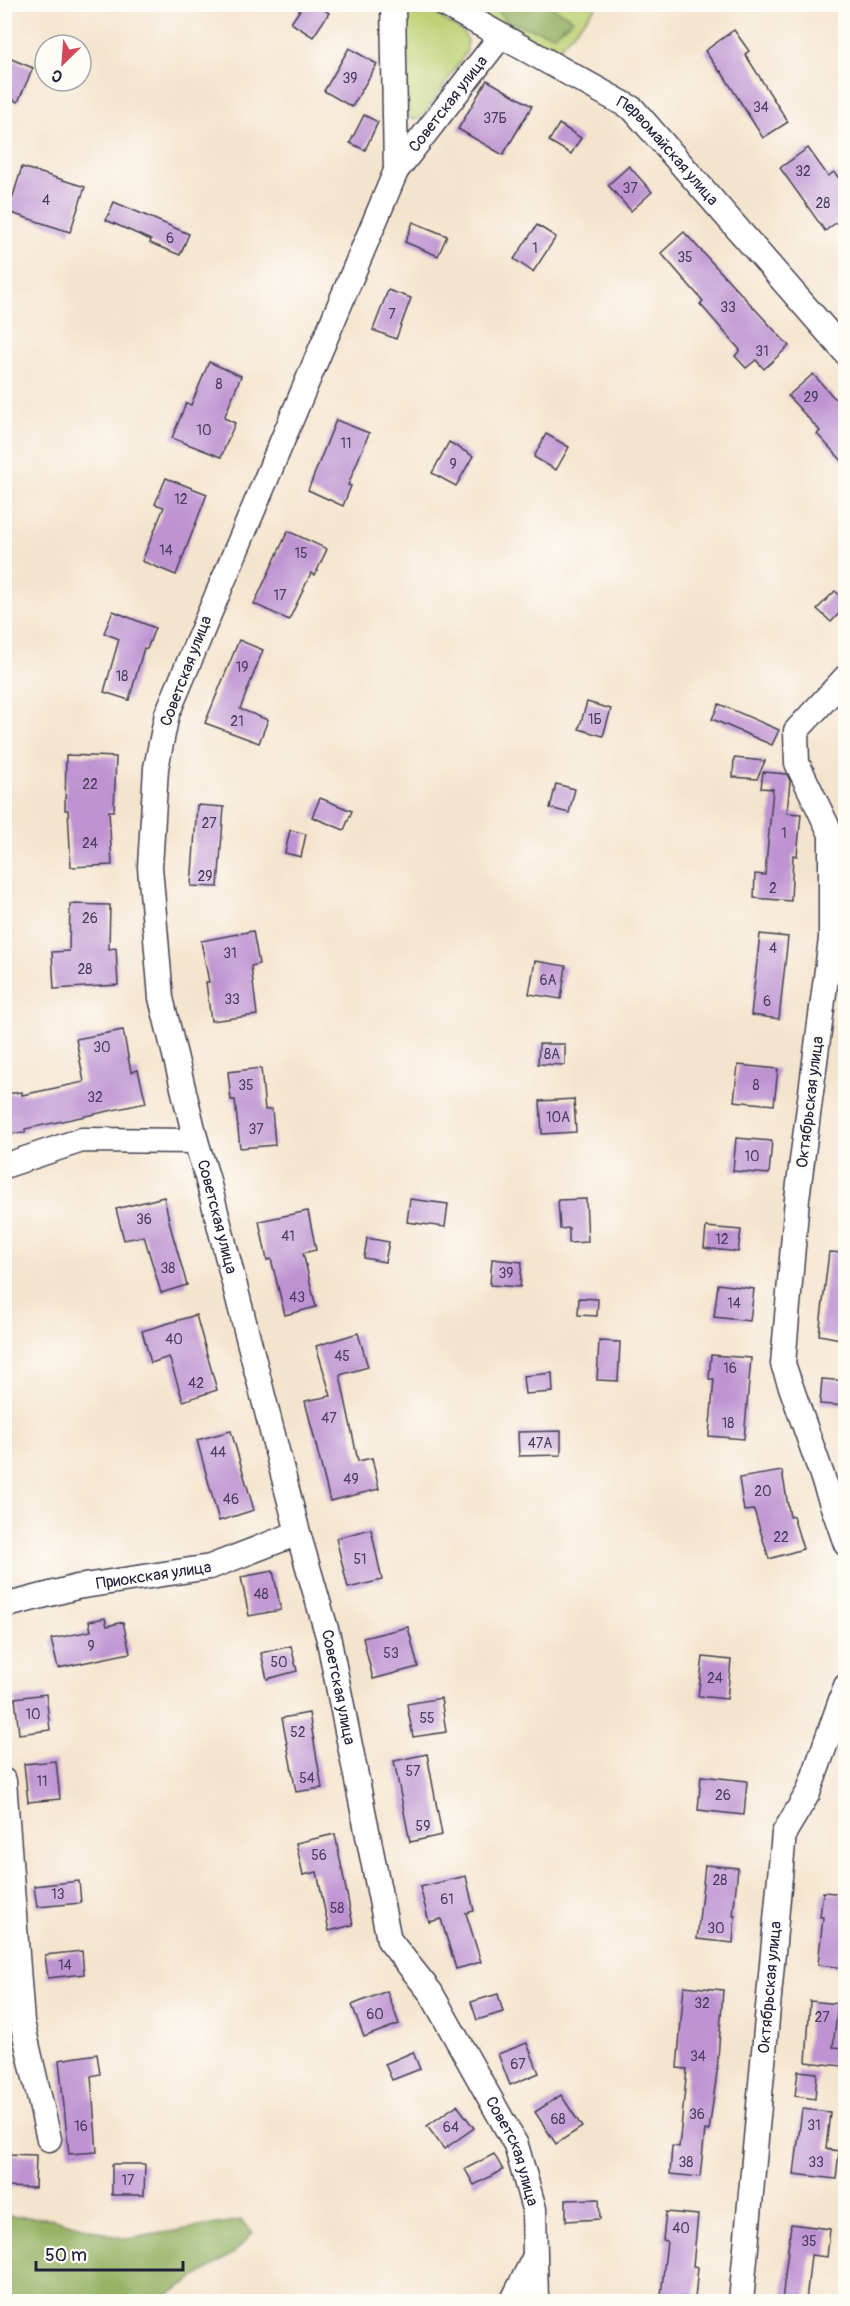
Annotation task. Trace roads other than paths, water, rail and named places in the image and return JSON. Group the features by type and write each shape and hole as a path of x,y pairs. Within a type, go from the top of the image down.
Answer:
{"street":[{"name":"Советская улица","path":"393,4 396,171"},
{"name":"Первомайская улица","path":"444,4 633,109 846,353"},
{"name":"Советская улица","path":"501,36 396,171 166,714 153,797 150,867 161,998 298,1533 328,1636 389,1940 431,1993 516,2145 534,2209 536,2301"},
{"name":"Октябрьская улица","path":"846,676 796,731 796,763 831,834 831,939 797,1199 783,1364 846,1544"},
{"path":"4,1167 82,1140 196,1141"},
{"name":"Приокская улица","path":"4,1606 77,1587 210,1567 298,1533"},
{"name":"Октябрьская улица","path":"741,2301 784,1833 808,1793 846,1686"},
{"path":"4,1781 22,2022 49,2139"},
{"name":"Советская улица","path":"512,2301 534,2258"}]}
